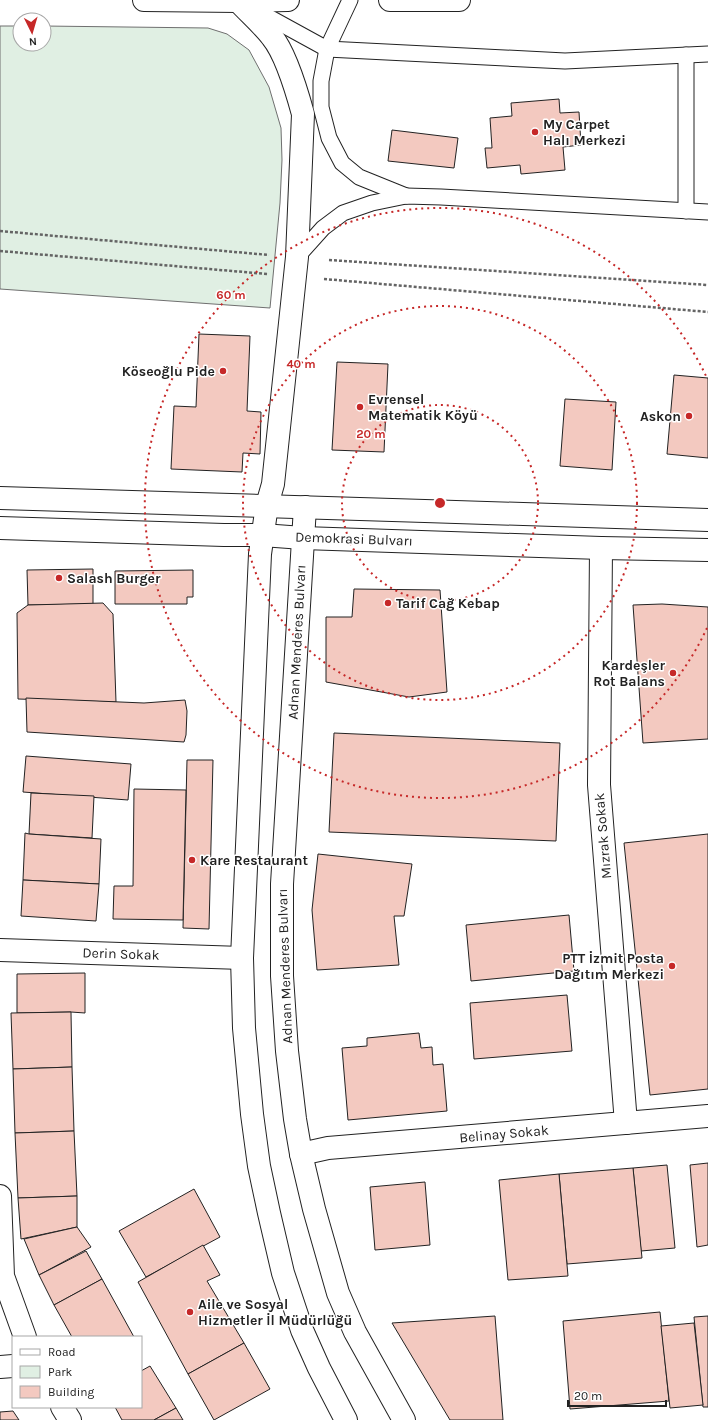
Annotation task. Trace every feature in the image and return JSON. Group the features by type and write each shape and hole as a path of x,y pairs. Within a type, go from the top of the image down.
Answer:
{"main road":[{"path":"144,0 288,0"},
{"path":"390,0 459,0"},
{"path":"238,1 273,38 286,62 303,114 296,267 273,484 267,505 262,535 259,569 242,958 244,1028 252,1114 268,1213 283,1273 302,1330 319,1368 346,1420"},
{"path":"0,498 267,505 708,520"},
{"name":"Adnan Menderes Bulvarı","path":"305,507 302,576 282,884 282,976 287,1051 295,1119 301,1154 314,1209 338,1293 355,1332 404,1420"},
{"name":"Demokrasi Bulvarı","path":"0,528 216,535 262,535 303,538 601,548 708,550"},
{"name":"Mızrak Sokak","path":"601,548 599,785 626,1124"},
{"name":"Derin Sokak","path":"0,950 242,958"},
{"name":"Belinay Sokak","path":"301,1154 328,1148 708,1116"},
{"path":"0,1196 3,1276 25,1336"},
{"path":"0,1367 12,1366"},
{"path":"63,1408 70,1420"}],"lane":[{"path":"350,0 327,49 321,81 321,107 329,138 342,163 360,177 406,196"},
{"path":"238,1 327,49 565,61 708,54"},
{"path":"686,54 686,211"},
{"path":"296,267 323,228 343,213 372,202 406,196 441,196 708,212"}],"path":[{"path":"0,232 296,267 708,312"},
{"path":"0,251 296,267 708,285"}],"green space":[{"path":"0,26 12,26 12,52 52,52 52,26 208,28 227,34 249,50 269,87 281,128 282,160 280,203 270,308 0,289"}],"building":[{"name":"My Carpet Halı Merkezi","path":"559,99 560,113 579,112 581,145 563,147 565,170 521,174 520,165 487,168 485,148 492,148 490,118 512,116 511,103"},
{"path":"392,130 458,138 454,168 388,161"},
{"name":"Köseoğlu Pide","path":"199,334 250,336 247,411 261,412 260,454 243,453 242,472 171,469 174,406 196,407"},
{"name":"Evrensel Matematik Köyü","path":"337,362 388,364 384,452 332,450"},
{"name":"Askon","path":"674,375 708,378 708,458 667,454"},
{"path":"565,399 616,402 612,470 560,466"},
{"path":"93,569 93,604 28,605 27,570"},
{"path":"193,570 193,597 187,597 187,604 115,604 115,571"},
{"path":"354,589 440,590 447,692 409,697 326,682 326,617 352,617"},
{"path":"103,603 113,614 116,702 18,699 17,613 28,605"},
{"name":"Kardeşler Rot Balans","path":"662,604 708,607 708,739 643,743 633,605"},
{"path":"26,698 144,703 185,700 187,711 186,735 184,742 27,732"},
{"path":"334,733 560,743 556,841 329,832"},
{"path":"26,756 131,764 128,800 23,792"},
{"path":"187,760 213,760 209,929 183,928"},
{"path":"134,789 186,790 183,920 113,919 114,886 133,886"},
{"path":"31,793 94,796 92,838 29,834"},
{"path":"25,833 101,839 99,884 23,880"},
{"name":"PTT İzmit Posta Dağıtım Merkezi","path":"708,834 708,1089 650,1095 624,843"},
{"path":"318,854 412,864 404,916 394,916 399,965 317,970 312,910"},
{"path":"23,880 99,884 96,921 21,916"},
{"path":"569,915 574,971 471,981 466,925"},
{"path":"85,973 85,1013 17,1013 17,974"},
{"path":"567,995 572,1051 474,1059 470,1003"},
{"path":"71,1012 72,1067 13,1069 11,1013"},
{"path":"419,1033 421,1048 432,1047 433,1065 443,1064 447,1111 348,1120 342,1048 367,1046 367,1038"},
{"path":"72,1067 74,1131 15,1133 13,1069"},
{"path":"74,1131 77,1196 18,1198 15,1133"},
{"path":"708,1163 708,1245 697,1247 690,1165"},
{"path":"667,1165 675,1248 641,1251 633,1168"},
{"path":"633,1168 642,1258 567,1264 559,1174"},
{"path":"559,1174 568,1276 508,1280 499,1180"},
{"path":"425,1182 430,1245 375,1250 370,1187"},
{"path":"194,1189 220,1237 146,1277 119,1231"},
{"path":"77,1196 77,1227 21,1239 18,1198"},
{"path":"77,1227 91,1247 39,1275 24,1239"},
{"name":"Aile ve Sosyal Hizmetler İl Müdürlüğü","path":"203,1245 220,1275 207,1281 244,1343 188,1374 138,1282"},
{"path":"86,1251 102,1279 54,1305 39,1275"},
{"path":"102,1279 133,1336 71,1336 54,1305"},
{"path":"660,1312 669,1401 570,1409 563,1321"},
{"path":"495,1316 503,1420 450,1420 392,1323"},
{"path":"708,1316 708,1407 703,1407 694,1317"},
{"path":"694,1323 703,1405 670,1408 661,1326"},
{"path":"244,1343 270,1389 214,1420 188,1374"},
{"path":"150,1366 176,1408 154,1420 122,1420 116,1408 142,1408 142,1370"},
{"path":"176,1408 183,1420 154,1420"},
{"path":"13,1411 19,1420 0,1420 0,1412"}],"place":[{"name":"My Carpet Halı Merkezi","path":"535,132"},
{"name":"Köseoğlu Pide","path":"223,371"},
{"name":"Evrensel Matematik Köyü","path":"360,407"},
{"name":"Askon","path":"689,416"},
{"name":"Salash Burger","path":"59,578"},
{"name":"Tarif Cağ Kebap","path":"388,603"},
{"name":"Kardeşler Rot Balans","path":"673,673"},
{"name":"Kare Restaurant","path":"192,860"},
{"name":"PTT İzmit Posta Dağıtım Merkezi","path":"672,966"},
{"name":"Aile ve Sosyal Hizmetler İl Müdürlüğü","path":"190,1312"}]}
